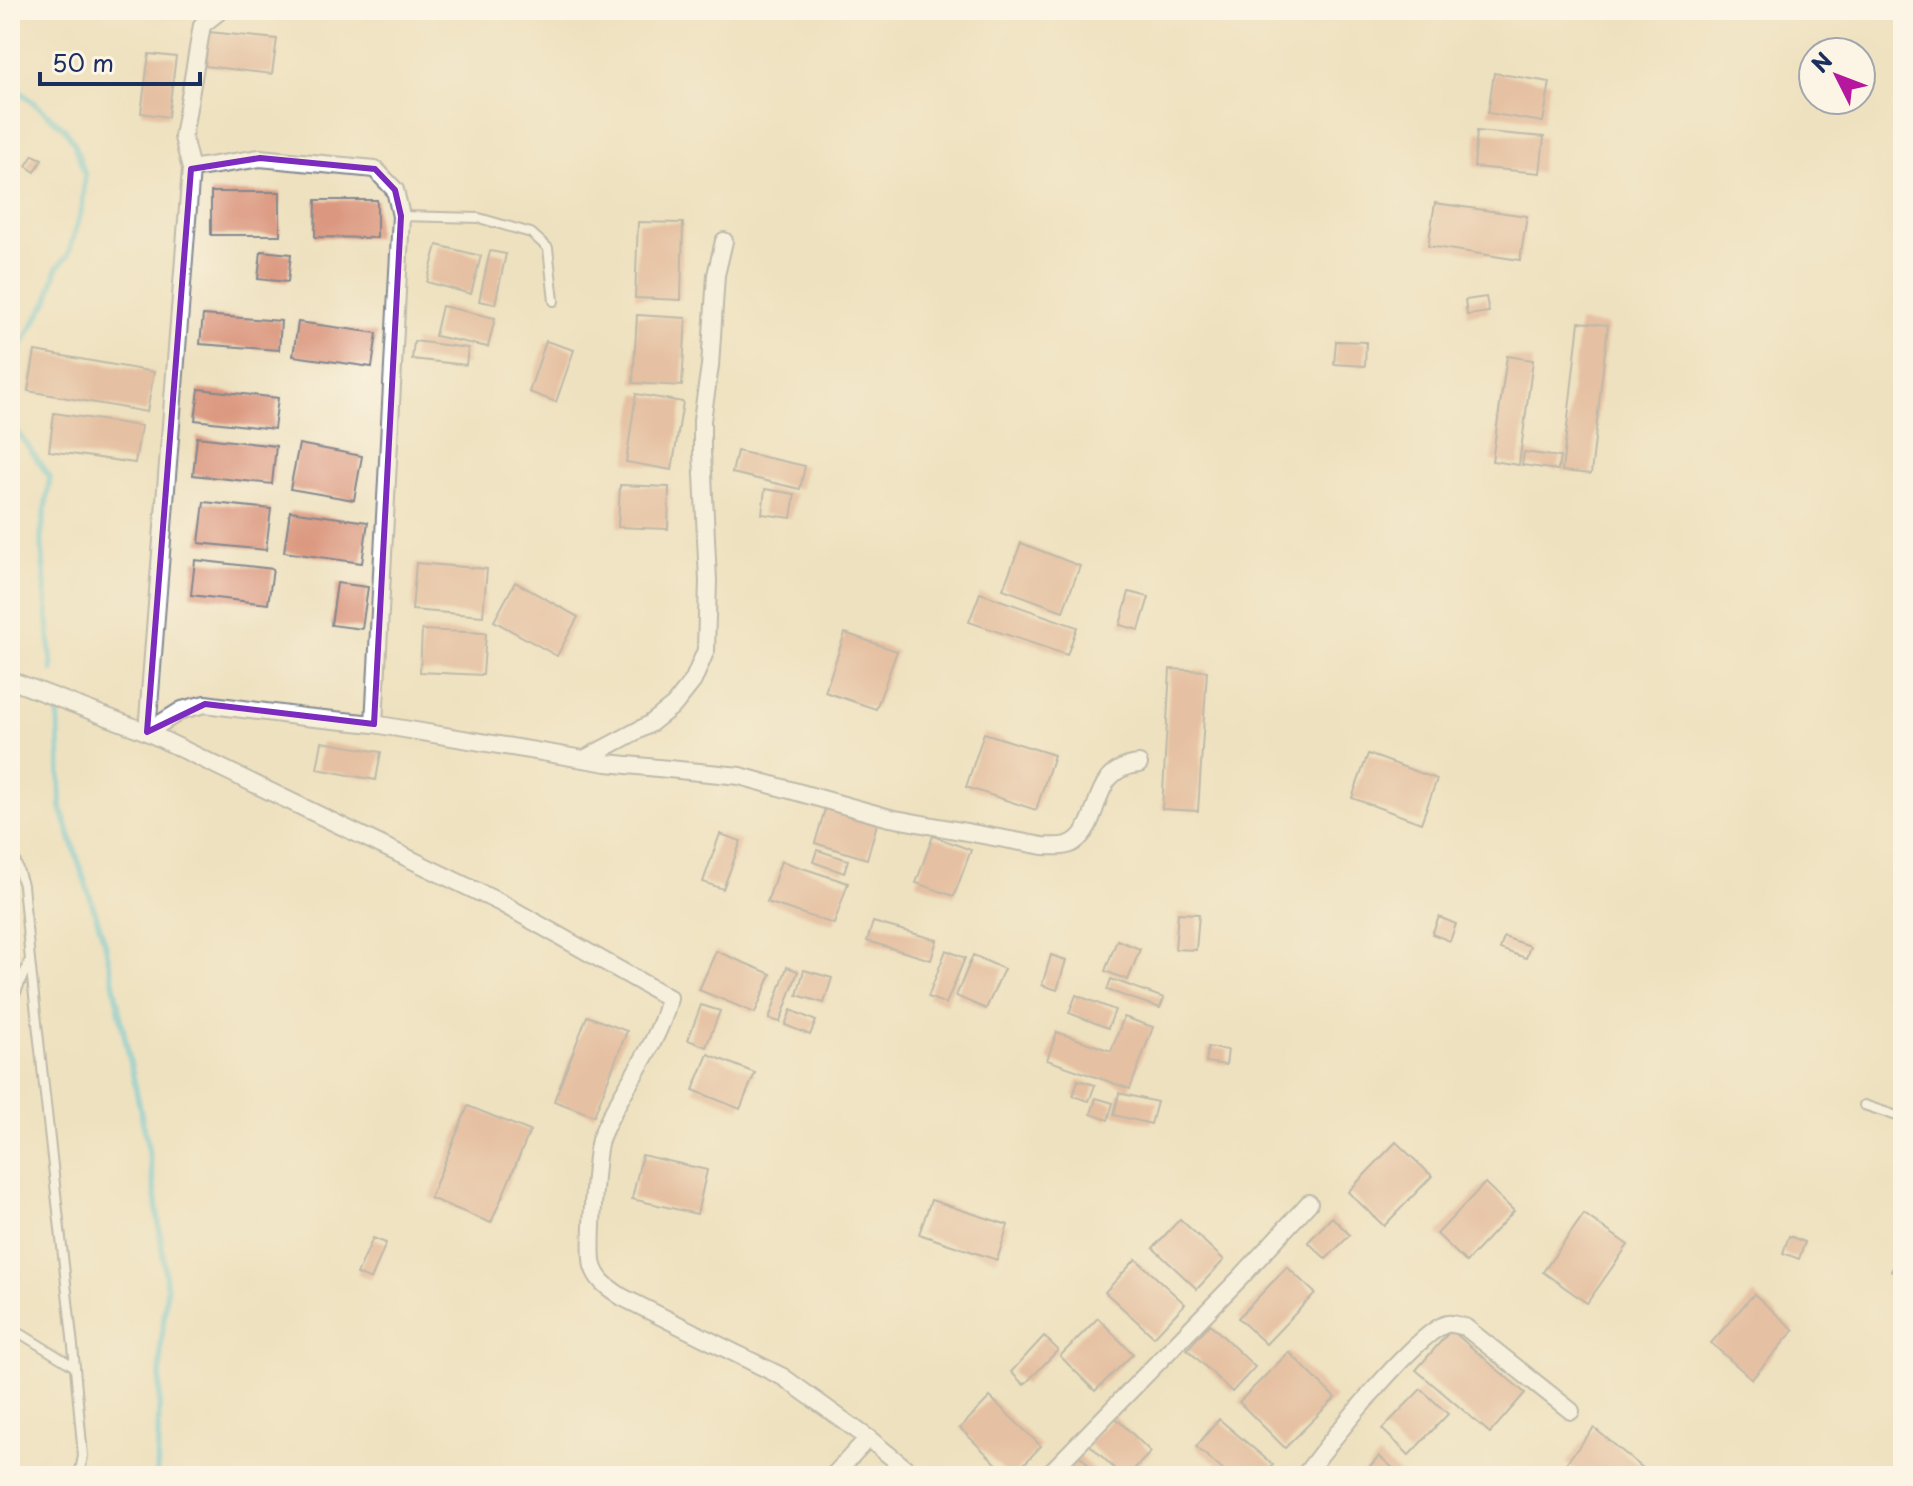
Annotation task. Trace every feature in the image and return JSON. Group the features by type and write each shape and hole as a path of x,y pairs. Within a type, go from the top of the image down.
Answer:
{"street":[{"path":"147,732 191,169 183,137 202,25 221,10"},
{"path":"191,169 260,158 375,169 395,190 401,216 374,724"},
{"path":"584,759 650,724 674,705 693,681 706,650 708,581 702,420 710,366 716,275 724,241"},
{"path":"10,680 147,732 501,903 669,998 661,1023 599,1139 591,1236 592,1264 601,1282 622,1297 783,1377 915,1476"},
{"path":"147,732 182,710 205,704 374,724 607,763 740,776 890,818 1060,847 1075,841 1087,827 1101,791 1113,774 1126,765 1139,764"},
{"path":"1047,1476 1309,1203"},
{"path":"1304,1476 1376,1387 1431,1333 1448,1324 1465,1327 1571,1411"},
{"path":"833,1476 868,1438"}],"lane":[{"path":"401,216 479,218 531,233 548,248 554,301"},
{"path":"10,844 23,885 75,1367 83,1456 79,1476"},
{"path":"10,1006 30,960"},
{"path":"1864,1105 1903,1118"},
{"path":"10,1327 75,1367"}],"highlighted area":[{"path":"260,158 375,169 395,190 401,216 374,724 205,704 147,732 191,169"}],"building":[{"path":"159,10 184,10 183,18 159,17"},
{"path":"209,32 277,39 272,74 205,66"},
{"path":"149,54 176,57 168,117 141,113"},
{"path":"1494,73 1550,82 1543,122 1488,113"},
{"path":"1477,131 1544,137 1540,173 1474,167"},
{"path":"33,155 42,159 35,172 26,166"},
{"path":"10,191 19,197 10,214"},
{"path":"211,192 280,192 280,235 211,235"},
{"path":"316,200 377,200 377,238 315,237"},
{"path":"1435,203 1527,216 1520,260 1428,246"},
{"path":"638,222 683,223 681,300 635,298"},
{"path":"437,245 481,256 471,294 427,282"},
{"path":"261,251 291,254 288,282 258,279"},
{"path":"490,251 506,254 495,304 479,301"},
{"path":"1486,297 1489,312 1467,315 1465,300"},
{"path":"442,306 495,318 488,347 435,336"},
{"path":"203,315 281,321 279,350 200,344"},
{"path":"637,315 686,318 682,386 633,383"},
{"path":"298,322 377,333 372,367 293,356"},
{"path":"1579,322 1608,325 1591,474 1562,471"},
{"path":"414,341 468,348 466,365 412,359"},
{"path":"546,341 574,350 556,402 529,392"},
{"path":"1336,341 1366,342 1365,366 1334,364"},
{"path":"35,351 154,372 147,412 28,391"},
{"path":"1507,356 1533,360 1519,465 1492,461"},
{"path":"199,389 278,398 274,429 195,420"},
{"path":"636,394 683,402 672,470 626,462"},
{"path":"54,413 141,426 135,463 49,451"},
{"path":"197,437 276,446 272,484 193,475"},
{"path":"299,444 362,456 354,500 290,489"},
{"path":"737,451 805,466 800,489 732,473"},
{"path":"1524,452 1560,457 1558,470 1522,465"},
{"path":"620,485 669,487 668,529 618,527"},
{"path":"765,489 795,494 791,518 762,514"},
{"path":"204,502 271,509 266,550 199,543"},
{"path":"290,511 368,522 362,563 284,552"},
{"path":"1021,543 1080,566 1063,611 1003,589"},
{"path":"195,560 273,569 268,604 191,595"},
{"path":"416,563 487,569 483,616 412,610"},
{"path":"515,582 578,617 557,656 494,621"},
{"path":"337,583 368,587 362,629 331,625"},
{"path":"1129,592 1149,597 1139,630 1120,625"},
{"path":"980,593 1077,627 1067,655 969,622"},
{"path":"422,630 486,633 483,675 420,672"},
{"path":"845,633 897,651 876,709 825,692"},
{"path":"1170,669 1207,671 1198,811 1162,809"},
{"path":"984,733 1054,755 1036,810 966,787"},
{"path":"322,742 381,752 376,780 317,769"},
{"path":"1368,754 1437,779 1421,823 1352,798"},
{"path":"825,809 877,824 867,859 815,843"},
{"path":"720,834 741,841 723,889 703,882"},
{"path":"933,836 971,850 954,896 916,883"},
{"path":"817,850 848,860 844,873 813,862"},
{"path":"781,861 848,883 834,924 767,902"},
{"path":"1178,913 1199,914 1196,950 1175,949"},
{"path":"1439,917 1456,924 1450,941 1432,934"},
{"path":"873,922 937,940 931,960 867,941"},
{"path":"1504,937 1530,946 1526,958 1500,949"},
{"path":"1117,940 1140,949 1128,980 1105,971"},
{"path":"946,950 965,958 946,1004 928,997"},
{"path":"716,951 771,974 755,1013 699,990"},
{"path":"973,955 1004,969 986,1009 956,996"},
{"path":"1051,955 1066,960 1057,990 1042,985"},
{"path":"787,967 798,971 780,1022 769,1019"},
{"path":"804,970 832,978 824,1003 797,995"},
{"path":"1111,979 1164,998 1160,1008 1107,990"},
{"path":"1076,995 1115,1010 1108,1028 1069,1013"},
{"path":"701,1005 720,1011 706,1047 688,1040"},
{"path":"791,1010 816,1021 810,1035 785,1025"},
{"path":"587,1016 627,1031 594,1116 554,1101"},
{"path":"1124,1017 1153,1027 1130,1089 1047,1060 1057,1032 1111,1051"},
{"path":"1208,1047 1228,1050 1226,1065 1206,1062"},
{"path":"708,1054 755,1073 740,1109 693,1090"},
{"path":"1078,1080 1095,1085 1089,1101 1073,1096"},
{"path":"1119,1093 1157,1102 1151,1124 1114,1115"},
{"path":"1096,1098 1113,1103 1108,1120 1091,1114"},
{"path":"468,1106 530,1131 491,1223 430,1198"},
{"path":"1396,1142 1432,1176 1384,1226 1348,1192"},
{"path":"642,1155 707,1170 697,1214 632,1199"},
{"path":"1485,1183 1514,1211 1466,1262 1437,1234"},
{"path":"931,1200 1008,1225 997,1260 919,1234"},
{"path":"1584,1214 1628,1245 1587,1303 1543,1272"},
{"path":"1332,1217 1350,1235 1326,1259 1308,1242"},
{"path":"1180,1219 1224,1260 1197,1289 1153,1248"},
{"path":"1789,1236 1805,1242 1799,1259 1783,1253"},
{"path":"373,1238 386,1243 371,1280 357,1274"},
{"path":"1903,1251 1903,1279 1891,1271"},
{"path":"1136,1259 1185,1304 1154,1337 1105,1292"},
{"path":"1287,1267 1315,1293 1266,1344 1238,1318"},
{"path":"1754,1294 1794,1330 1752,1379 1711,1343"},
{"path":"1098,1318 1133,1354 1095,1391 1060,1356"},
{"path":"1210,1324 1255,1367 1232,1392 1187,1349"},
{"path":"1451,1330 1525,1393 1490,1433 1416,1370"},
{"path":"1044,1336 1058,1350 1024,1385 1011,1372"},
{"path":"1289,1352 1335,1398 1285,1448 1239,1402"},
{"path":"1421,1389 1448,1414 1409,1455 1382,1429"},
{"path":"990,1397 1041,1446 1013,1476 1009,1476 960,1428"},
{"path":"1114,1416 1151,1452 1127,1476 1122,1476 1088,1443"},
{"path":"1219,1419 1273,1465 1264,1476 1230,1476 1196,1447"},
{"path":"1594,1428 1649,1473 1646,1476 1582,1476 1566,1463"},
{"path":"1077,1453 1100,1476 1055,1476"},
{"path":"1379,1456 1400,1474 1361,1476"}],"waterway":[{"path":"10,83 65,129 74,143 85,175 82,209 68,255 57,268 48,300 23,342 10,375"},
{"path":"10,422 50,477 41,536 52,670"},
{"path":"58,707 61,808 105,943 155,1194 167,1288 161,1345 157,1476"}]}
